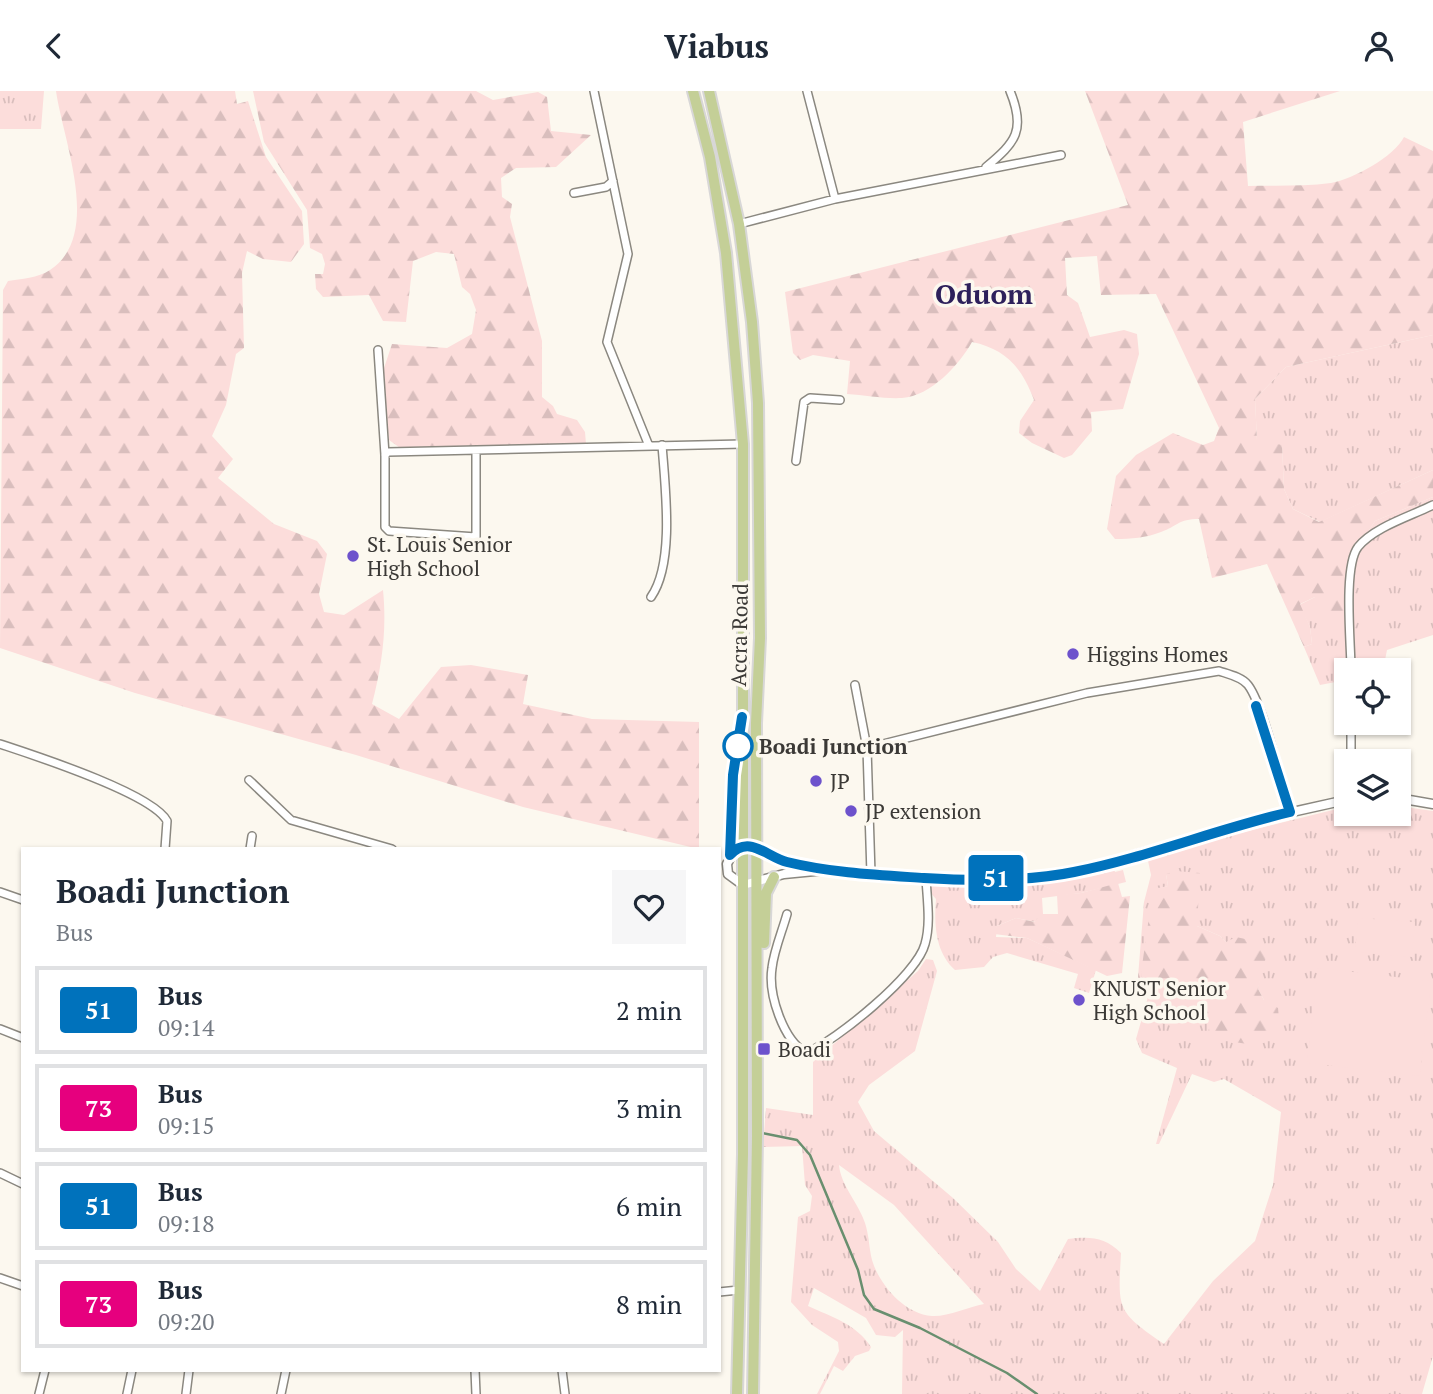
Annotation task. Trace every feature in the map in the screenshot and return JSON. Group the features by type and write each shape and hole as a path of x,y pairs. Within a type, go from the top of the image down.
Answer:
{"highway":[{"name":"Accra Road","path":"694,91 710,157 726,253 743,444 743,1154 737,1394"},
{"name":"Accra Road","path":"709,91 739,223 752,322 758,403 758,882 753,1394"},
{"path":"730,855 733,775 742,717"},
{"path":"757,980 764,963 766,893 774,877"}],"street":[{"path":"594,91 628,254 607,342 649,446"},
{"path":"807,91 835,199"},
{"path":"986,168 1008,149 1017,135 1018,115 1010,91"},
{"path":"739,223 835,199 1060,155"},
{"path":"574,193 606,187 613,181"},
{"path":"378,350 385,527 390,531 472,537 477,534 477,452"},
{"path":"796,461 804,402 810,398 841,400"},
{"path":"384,455 388,452 743,444"},
{"path":"651,597 658,588 665,541 662,445"},
{"path":"1351,658 1351,566 1357,549 1367,538 1433,505"},
{"path":"867,748 1087,693 1219,671 1248,685 1265,727 1290,812"},
{"path":"855,685 867,748 871,874"},
{"path":"0,744 112,786 153,807 167,821 165,847"},
{"path":"249,780 291,820 385,847"},
{"path":"1411,800 1433,804"},
{"path":"825,870 774,877 743,885 728,874 730,855 743,846 758,847 779,860 825,870 926,878 1032,878 1075,872 1290,812 1334,803"},
{"path":"250,847 252,836"},
{"path":"787,914 771,969 773,989 786,1031 798,1049 806,1053 829,1040 882,998 920,956 929,924 926,878"},
{"path":"0,892 21,900"},
{"path":"0,1029 21,1037"},
{"path":"0,1173 21,1183"},
{"path":"0,1278 21,1285"},
{"path":"721,1292 739,1290"},
{"path":"39,1394 44,1372"},
{"path":"127,1394 132,1372"},
{"path":"186,1394 189,1372"},
{"path":"283,1393 286,1372"},
{"path":"475,1372 476,1394"},
{"path":"562,1372 565,1394"}],"green space":[{"path":"0,91 44,91 41,129 0,129"},
{"path":"56,91 235,91 237,104 248,101 266,157 302,211 304,244 291,262 263,259 247,251 242,273 244,348 236,354 226,405 212,436 233,459 218,478 274,524 317,541 327,554 319,594 324,612 344,615 383,590 383,647 372,704 399,719 441,667 471,665 528,675 523,704 592,719 699,722 699,847 523,807 356,755 135,693 0,648 3,290 8,281 29,278 50,270 66,254 74,234 76,186"},
{"path":"253,91 476,91 493,100 538,92 547,97 551,131 591,135 556,167 516,168 501,178 502,197 512,204 510,217 542,341 542,397 553,406 557,414 577,420 585,432 586,444 403,450 389,440 382,374 392,344 447,348 472,334 476,310 470,294 462,287 454,254 436,252 413,261 406,322 383,321 369,295 323,297 316,289 315,274 323,274 325,264 322,254 310,248 307,210 264,142"},
{"path":"1085,91 1340,91 1243,122 1248,186 1310,185 1340,181 1382,159 1399,145 1404,137 1433,151 1433,335 1286,367 1255,399 1257,440 1282,445 1284,489 1293,509 1319,522 1433,470 1433,497 1375,521 1346,566 1345,611 1331,617 1315,597 1300,604 1310,627 1312,644 1304,647 1267,564 1212,578 1199,519 1187,520 1144,537 1115,539 1107,529 1116,476 1136,455 1173,433 1203,445 1214,441 1219,428 1156,294 1101,295 1097,256 1065,258 1067,295 1078,303 1090,337 1124,330 1137,334 1139,354 1123,409 1091,412 1092,431 1072,455 1064,458 1032,443 1019,433 1020,421 1034,400 1018,369 1003,355 984,345 972,342 943,378 923,392 902,398 847,394 850,361 813,355 800,360 793,353 785,292 1128,205"},
{"path":"1433,335 1433,470 1320,522 1293,509 1284,489 1282,446 1257,441 1255,399 1286,367"},
{"path":"1433,497 1433,635 1387,650 1385,658 1334,658 1334,682 1320,685 1304,647 1312,644 1310,627 1299,605 1315,597 1346,566 1375,521"},
{"path":"1411,808 1433,811 1433,1356 1422,1394 902,1394 903,1330 895,1337 876,1335 866,1318 814,1288 808,1306 851,1327 871,1347 869,1351 855,1356 843,1371 834,1366 820,1394 817,1394 839,1351 838,1342 812,1325 791,1302 798,1217 810,1211 812,1196 805,1185 802,1146 763,1147 766,1108 813,1115 813,1062 918,971 926,959 933,960 937,971 915,1051 869,1085 858,1102 874,1131 953,1198 998,1242 1016,1269 1040,1291 1068,1239 1097,1239 1109,1244 1121,1253 1120,1287 1123,1307 1137,1324 1164,1344 1213,1281 1255,1241 1273,1185 1281,1112 1224,1079 1214,1082 1192,1074 1159,1144 1156,1144 1177,1068 1142,1053 1136,1039 1148,997 1138,977 1144,902 1151,875 1147,856 1334,810 1334,826 1411,826","holes":["1166,874 1197,926 1220,936 1260,977 1258,989 1264,1000 1210,1020 1194,1015 1153,890 1168,886","839,1165 894,1205 984,1304 932,1316 912,1310 894,1296 875,1269 865,1223 843,1180"]},
{"path":"1113,866 1115,872 1123,870 1126,882 1081,893 1042,898 1043,914 1036,922 1016,918 997,926 996,937 1027,938 1096,970 1089,993 1074,988 1078,974 1007,953 993,957 984,967 955,970 943,955 937,937 936,899 929,891 930,882 978,885 1023,883 1067,877"},
{"path":"1176,871 1200,873 1197,926 1220,936 1226,942 1236,937 1259,942 1266,957 1258,989 1264,1000 1278,1008 1279,1019 1272,1036 1247,1044 1210,1038 1208,1018 1194,1015 1147,995 1141,973 1153,889 1168,886 1166,874"},
{"path":"1118,883 1122,897 1130,896 1122,973 1107,976 1027,938 994,934 997,926 1016,918 1035,922 1040,914 1058,914 1057,895 1081,893"},
{"path":"1358,918 1415,922 1412,957 1355,952"},
{"path":"1318,968 1431,981 1420,1076 1307,1063"}],"waterway":[{"path":"762,1133 797,1140 810,1155 858,1270 864,1295 874,1309 920,1328 1007,1373 1037,1394"}],"bus line":[{"name":"51","path":"742,717 733,775 730,855 743,846 758,847 779,860 825,870 926,878 1032,878 1075,872 1290,812 1265,727 1256,706"}],"place":[{"name":"St. Louis Senior High School","path":"353,556"},
{"name":"Higgins Homes","path":"1073,654"},
{"name":"Boadi Junction","path":"738,746"},
{"name":"JP","path":"816,781"},
{"name":"JP extension","path":"851,811"},
{"name":"KNUST Senior High School","path":"1079,1000"},
{"name":"Boadi","path":"764,1049"}],"district":[{"name":"Oduom","path":"984,293"}]}
